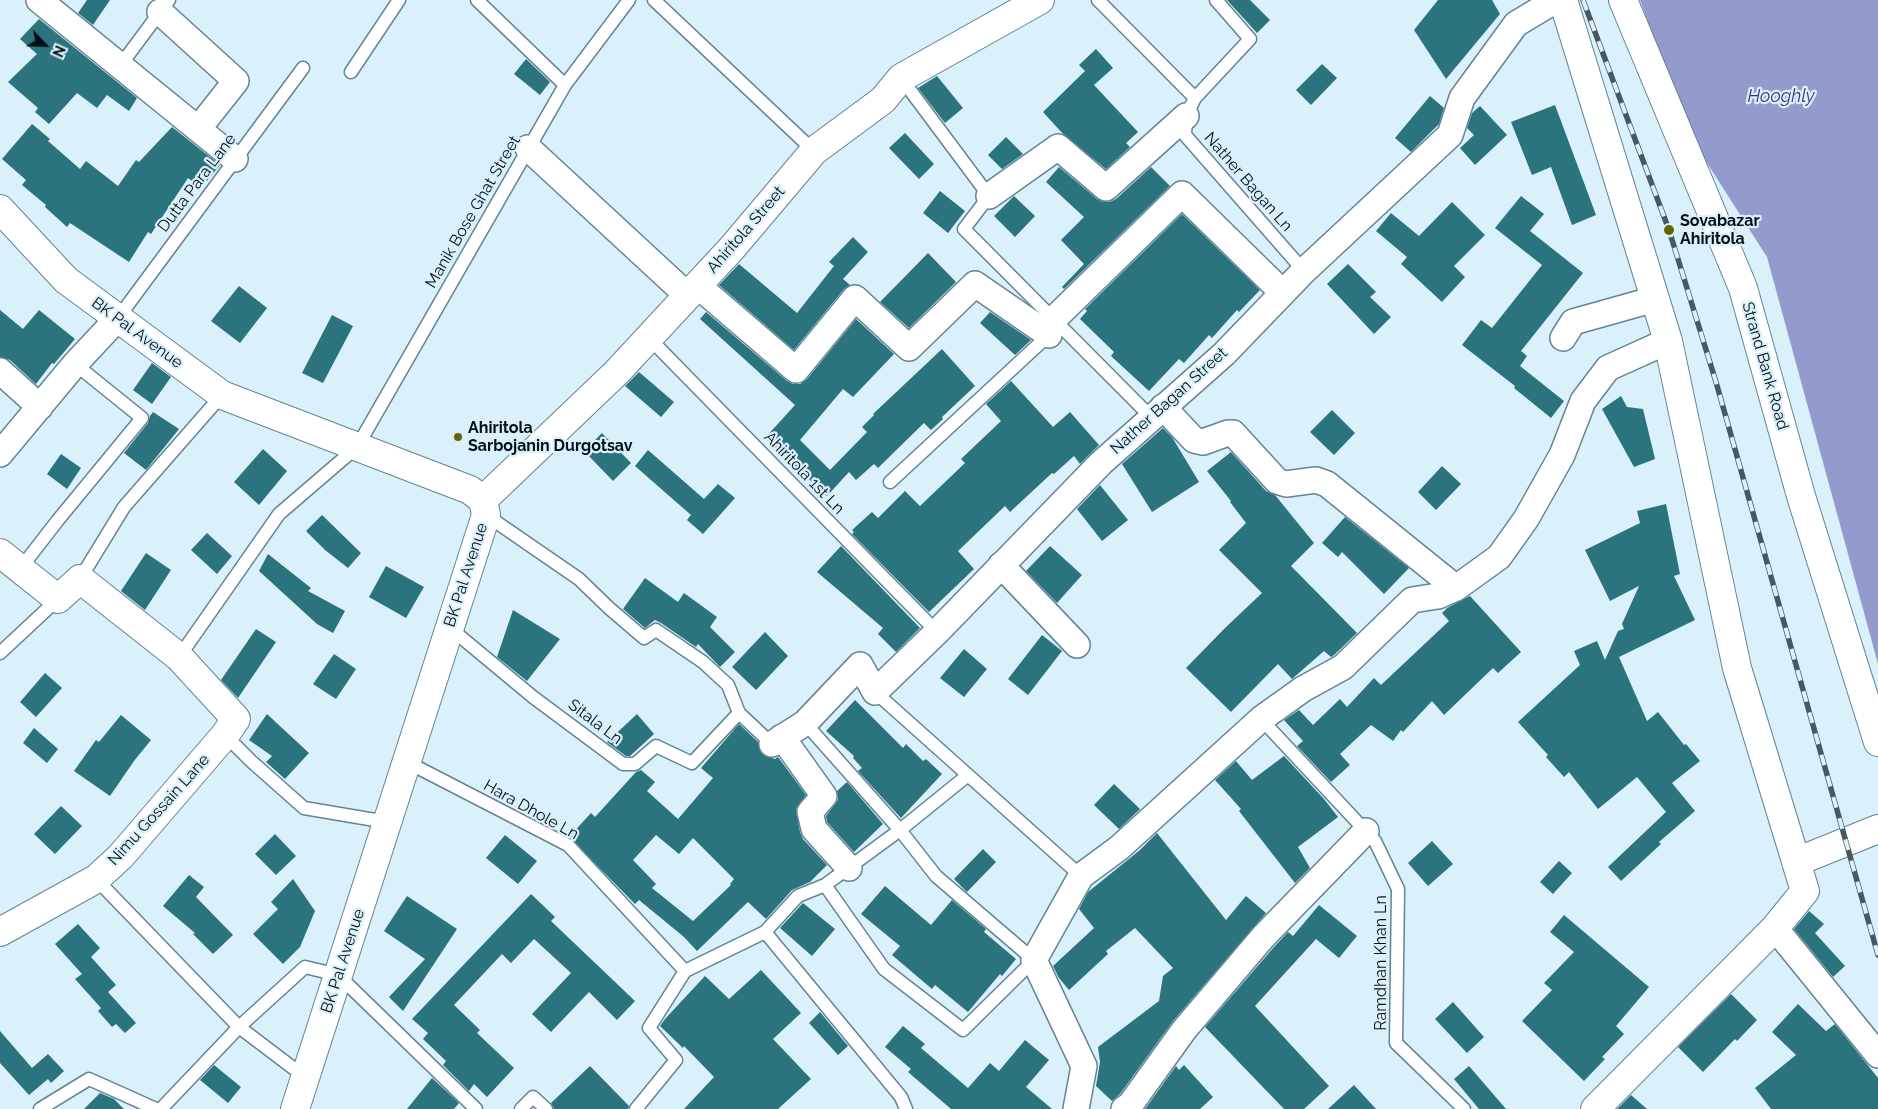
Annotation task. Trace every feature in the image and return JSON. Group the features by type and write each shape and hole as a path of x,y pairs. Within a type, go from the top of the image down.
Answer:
{"main road":[{"name":"Ahiritola Street","path":"484,507 617,372 648,336 732,248 814,151 883,100 901,78 1040,0"},
{"path":"1563,0 1668,341 1737,668 1805,891 1775,928 1594,1109"},
{"name":"Strand Bank Road","path":"1623,0 1743,288 1802,496 1878,742"},
{"name":"BK Pal Avenue","path":"0,209 66,280 222,395 470,490 484,507 407,762 295,1109"},
{"path":"10,561 58,599 80,579 179,657"},
{"name":"Nimu Gossain Lane","path":"0,932 96,879 121,856 225,735 236,719 179,657"},
{"path":"1796,862 1878,829"}],"street":[{"path":"38,0 235,159"},
{"name":"Nather Bagan Street","path":"875,692 937,632 1101,463 1224,354 1304,270 1450,136 1462,98 1516,24 1556,0"},
{"path":"165,6 236,81 198,129"},
{"path":"990,196 1058,147 1106,188 1190,107"},
{"path":"528,148 692,290 796,370 855,298 909,348 975,284 1054,326 1182,194 1283,292"},
{"path":"1563,338 1573,322 1655,299"},
{"path":"0,454 75,364 118,318"},
{"path":"1076,1109 1084,1066 1034,960 1081,876 1119,848 1261,719 1303,689 1343,666 1412,600 1438,596 1456,588 1499,557 1526,519 1562,455 1583,401 1608,368 1668,341"},
{"path":"0,371 40,407"},
{"path":"1157,412 1194,440 1203,442 1233,433 1277,481 1286,484 1316,480 1327,484 1456,588"},
{"path":"1001,565 1077,645"},
{"path":"849,868 814,829 810,812 824,796 777,741 805,723 860,665 875,692"},
{"path":"1124,1109 1130,1104 1184,1030 1263,937 1366,831"},
{"path":"1775,928 1878,1055"}],"lane":[{"path":"351,72 398,0"},
{"path":"477,0 565,85"},
{"name":"Manik Bose Ghat Street","path":"179,657 279,514 357,447 565,85 629,0"},
{"path":"654,0 814,151"},
{"path":"1098,0 1190,107 1250,39 1216,0"},
{"path":"120,66 165,6"},
{"name":"Dutta Para Lane","path":"118,318 303,68"},
{"path":"901,78 990,196 964,229 1054,326 1157,412"},
{"name":"Nather Bagan Ln","path":"1190,107 1185,135 1304,270"},
{"path":"890,482 1054,326"},
{"name":"Ahiritola 1st Ln","path":"648,336 937,632"},
{"path":"10,561 58,520 142,418 75,364"},
{"path":"80,579 124,507 222,395"},
{"path":"484,507 579,579 644,638 656,630 703,662 728,685 739,713 777,741"},
{"path":"0,653 58,599"},
{"name":"Sitala Ln","path":"456,633 533,697 623,764 635,764 656,746 692,763 739,713"},
{"path":"875,692 1081,876"},
{"name":"Ramdhan Khan Ln","path":"1261,719 1376,841 1398,889 1396,1043 1464,1109"},
{"path":"805,723 900,830 936,876 1034,960 963,1030 884,969 825,885"},
{"path":"225,735 251,762 304,808 387,822"},
{"name":"Hara Dhole Ln","path":"407,762 568,845 685,971"},
{"path":"636,1109 676,1060 649,1028 685,971 765,932 798,896 825,885 900,830 968,776"},
{"path":"96,879 239,1026 305,1077"},
{"path":"765,932 901,1097 906,1109"},
{"path":"161,1109 239,1026 305,967 338,975 476,1109"},
{"path":"40,1109 89,1079 156,1109"},
{"path":"521,1109 533,1097 546,1109"}],"water":[{"name":"Hooghly","path":"1640,0 1878,0 1878,664 1767,257 1693,141"}],"building":[{"path":"87,0 110,0 93,25 78,13"},
{"path":"1227,0 1250,0 1270,20 1257,33"},
{"path":"1438,0 1492,0 1500,14 1446,79 1414,30"},
{"path":"39,19 137,98 129,111 107,95 97,108 77,93 49,124 35,112 38,108 8,82 37,54 20,39"},
{"path":"1096,49 1113,68 1094,85 1138,132 1126,143 1130,147 1106,169 1063,134 1043,112 1085,71 1079,65"},
{"path":"526,59 550,82 540,95 514,74"},
{"path":"1322,64 1337,78 1311,105 1296,90"},
{"path":"937,76 963,108 945,123 918,88"},
{"path":"1430,96 1444,108 1439,124 1411,152 1395,138"},
{"path":"1555,105 1596,215 1572,225 1551,167 1532,175 1511,122"},
{"path":"1480,106 1507,135 1475,165 1460,148 1474,135 1467,128 1472,113"},
{"path":"32,124 80,169 86,161 118,186 136,160 139,162 172,127 220,165 201,188 188,178 151,234 148,232 129,262 70,223 67,227 45,207 46,205 22,185 26,180 2,159"},
{"path":"905,133 934,164 919,179 889,148"},
{"path":"1006,137 1023,154 1002,169 988,155"},
{"path":"1059,167 1103,202 1110,202 1116,199 1151,167 1170,186 1064,289 1062,287 1084,264 1061,240 1084,217 1046,182"},
{"path":"940,191 965,211 948,233 923,213"},
{"path":"1014,196 1035,216 1015,237 994,216"},
{"path":"1521,196 1544,214 1530,231 1583,273 1521,351 1527,356 1520,366 1564,401 1551,418 1514,388 1515,386 1462,345 1481,320 1492,328 1542,265 1495,228"},
{"path":"1452,202 1485,235 1454,266 1465,277 1442,302 1401,264 1407,257 1376,231 1391,213 1419,236"},
{"path":"1182,214 1260,290 1239,312 1237,310 1212,338 1209,335 1184,363 1179,359 1149,391 1111,356 1114,352 1080,319 1087,311 1085,309"},
{"path":"853,237 868,252 843,279 850,285 844,289 794,350 719,285 739,264 797,313 834,266 829,262"},
{"path":"928,253 956,282 909,328 880,302"},
{"path":"1348,264 1376,292 1370,297 1391,317 1374,334 1327,284"},
{"path":"239,286 267,308 240,343 211,321"},
{"path":"0,310 23,329 39,310 75,339 54,364 52,363 36,384 10,360 0,357"},
{"path":"706,312 787,381 793,384 800,384 807,379 856,319 894,354 853,397 843,389 800,440 830,470 867,432 862,427 873,414 942,349 975,386 931,430 924,423 878,468 874,464 856,480 849,472 827,496 765,438 795,405 700,319"},
{"path":"990,312 1031,340 1015,355 980,323"},
{"path":"332,315 353,326 323,383 302,373"},
{"path":"152,363 171,377 152,404 133,390"},
{"path":"639,372 674,402 661,417 625,386"},
{"path":"1011,381 1053,427 1070,412 1099,445 1080,464 1074,456 1054,474 1052,473 1010,512 1005,506 958,551 974,569 929,612 852,534 854,532 852,530 872,512 878,518 905,491 920,506 965,463 961,459 1001,421 986,404"},
{"path":"1621,396 1627,407 1643,409 1655,459 1634,467 1602,409"},
{"path":"1332,410 1355,433 1334,455 1310,432"},
{"path":"153,412 179,429 146,470 124,453 148,423"},
{"path":"1163,428 1172,437 1199,482 1152,512 1122,464"},
{"path":"602,433 631,463 613,481 584,451"},
{"path":"263,449 287,471 259,505 234,482"},
{"path":"648,450 704,499 718,484 735,498 703,534 687,520 691,515 635,466"},
{"path":"1231,452 1266,491 1275,495 1314,543 1291,566 1357,633 1334,655 1331,657 1324,651 1292,679 1278,664 1231,712 1186,668 1262,593 1219,550 1246,523 1207,471"},
{"path":"61,454 81,468 67,489 47,474"},
{"path":"1442,466 1461,484 1436,510 1418,492"},
{"path":"1100,485 1128,520 1102,541 1077,509"},
{"path":"1666,504 1680,574 1674,576 1695,620 1619,657 1647,721 1658,712 1684,745 1686,744 1700,761 1672,783 1695,811 1659,842 1661,844 1621,881 1608,867 1666,812 1637,777 1598,809 1569,772 1564,777 1546,757 1548,755 1518,722 1580,665 1574,651 1597,641 1605,660 1618,631 1624,629 1622,624 1639,586 1610,601 1585,550 1640,523 1637,511"},
{"path":"322,515 361,553 348,568 325,550 306,531"},
{"path":"1345,517 1409,568 1384,594 1342,552 1338,557 1322,543"},
{"path":"207,533 232,556 217,574 191,550"},
{"path":"841,546 920,628 896,652 878,634 883,628 817,572"},
{"path":"1050,546 1082,575 1057,603 1026,571"},
{"path":"146,553 171,570 145,610 121,591"},
{"path":"268,554 311,588 308,591 345,611 333,633 317,624 259,571"},
{"path":"386,566 424,587 406,618 369,597"},
{"path":"645,578 678,602 684,593 717,617 710,627 735,652 720,667 698,644 696,647 661,623 655,620 645,628 623,609"},
{"path":"1470,596 1521,652 1498,673 1493,668 1444,715 1432,701 1403,732 1401,730 1393,741 1371,725 1340,754 1350,765 1331,782 1297,746 1303,741 1284,720 1299,710 1313,725 1340,699 1347,707 1374,678 1381,685 1449,621 1442,613 1447,608"},
{"path":"513,610 560,639 527,681 497,657"},
{"path":"256,629 276,642 238,698 221,680"},
{"path":"765,632 788,656 756,690 732,667"},
{"path":"1042,635 1062,651 1028,695 1008,679"},
{"path":"964,649 987,669 964,697 940,678"},
{"path":"334,654 356,669 336,699 313,684"},
{"path":"45,673 62,688 36,717 20,702"},
{"path":"855,700 903,748 906,744 923,761 926,759 942,774 901,818 858,771 862,768 853,758 854,756 826,731"},
{"path":"267,714 309,753 285,779 266,762 272,756 249,740"},
{"path":"637,714 654,734 630,756 626,756 607,742"},
{"path":"121,715 151,740 110,796 74,771 96,740 99,742"},
{"path":"739,724 758,742 760,751 765,756 775,759 778,757 806,795 796,809 800,832 803,839 827,865 810,882 792,890 766,919 748,902 697,951 684,937 639,900 635,904 569,837 591,813 595,817 636,772 641,770 655,782 647,791 678,819 713,778 701,768","holes":["656,835 679,854 693,838 734,879 731,885 693,921 652,888 656,884 633,860"]},
{"path":"34,728 58,749 47,763 23,743"},
{"path":"1284,756 1338,817 1298,847 1310,868 1295,883 1239,811 1241,809 1215,780 1236,761 1252,780"},
{"path":"847,782 883,824 854,852 827,822 826,816 838,800 837,791"},
{"path":"1114,784 1140,809 1119,829 1094,805"},
{"path":"61,806 82,826 55,854 34,834"},
{"path":"1157,833 1226,920 1246,896 1266,913 1173,1021 1120,1094 1112,1101 1096,1086 1100,1062 1098,1047 1159,1001 1163,976 1173,968 1135,928 1106,951 1108,954 1069,990 1059,978 1053,966 1094,928 1079,909 1088,892 1140,850"},
{"path":"275,834 296,856 276,875 255,854"},
{"path":"505,835 537,861 518,884 486,858"},
{"path":"1432,841 1453,864 1428,886 1408,863"},
{"path":"983,849 996,862 967,892 954,879"},
{"path":"1559,861 1572,873 1553,894 1540,882"},
{"path":"189,875 204,887 196,897 233,935 213,954 193,934 195,933 163,906"},
{"path":"293,879 315,911 300,947 283,964 253,934 278,909 271,902"},
{"path":"885,886 931,925 952,900 986,929 984,932 1016,959 1002,976 1000,974 968,1012 935,985 932,989 892,955 900,946 861,914"},
{"path":"531,894 555,917 551,921 635,1001 617,1020 589,992 551,1032 532,1014 571,973 534,939 511,963 502,954 454,1005 480,1030 477,1033 514,1068 487,1097 474,1084 469,1091 443,1065 446,1061 423,1039 428,1033 412,1019"},
{"path":"407,896 457,929 403,1011 389,997 425,959 384,931"},
{"path":"803,903 835,929 812,956 780,928"},
{"path":"1319,905 1357,936 1339,958 1316,939 1255,1006 1329,1086 1304,1109 1284,1109 1205,1027 1288,932 1293,936"},
{"path":"1809,911 1824,924 1815,933 1845,966 1833,977 1794,929"},
{"path":"1564,915 1649,987 1616,1026 1624,1034 1602,1057 1605,1059 1584,1081 1522,1021 1552,990 1544,983 1574,952 1550,932"},
{"path":"78,924 100,948 91,957 116,985 108,992 136,1023 125,1033 116,1024 112,1027 98,1011 101,1008 75,979 82,974 55,944"},
{"path":"761,970 801,1013 773,1039 811,1079 778,1109 684,1109 714,1077 684,1046 683,1048 660,1026 705,976 729,999"},
{"path":"1731,994 1757,1020 1737,1041 1735,1039 1703,1072 1678,1047"},
{"path":"1453,1002 1484,1037 1467,1053 1435,1019"},
{"path":"1798,1004 1826,1031 1835,1024 1878,1078 1878,1109 1771,1109 1755,1088 1796,1055 1772,1032"},
{"path":"820,1012 848,1046 838,1055 809,1023"},
{"path":"903,1026 925,1044 921,1048 968,1088 990,1063 999,1071 1025,1040 1049,1060 1026,1087 1052,1109 951,1109 908,1072 911,1069 885,1047"},
{"path":"0,1031 32,1068 48,1054 64,1071 51,1083 48,1079 29,1095 0,1063"},
{"path":"214,1065 241,1087 228,1103 200,1080"},
{"path":"1184,1065 1213,1097 1200,1109 1145,1109 1176,1066 1179,1070"},
{"path":"590,1066 629,1106 628,1109 554,1109 551,1103"},
{"path":"1469,1066 1506,1109 1479,1109 1454,1079"},
{"path":"432,1078 459,1103 454,1109 407,1109"},
{"path":"1354,1085 1376,1109 1328,1109"},
{"path":"100,1093 114,1099 124,1109 84,1109"},
{"path":"1631,1095 1647,1109 1617,1109"}],"railway":[{"path":"1583,0 1669,230 1716,382 1878,955"}],"place":[{"name":"Sovabazar Ahiritola","path":"1669,230"},
{"name":"Ahiritola Sarbojanin Durgotsav","path":"458,437"}]}
